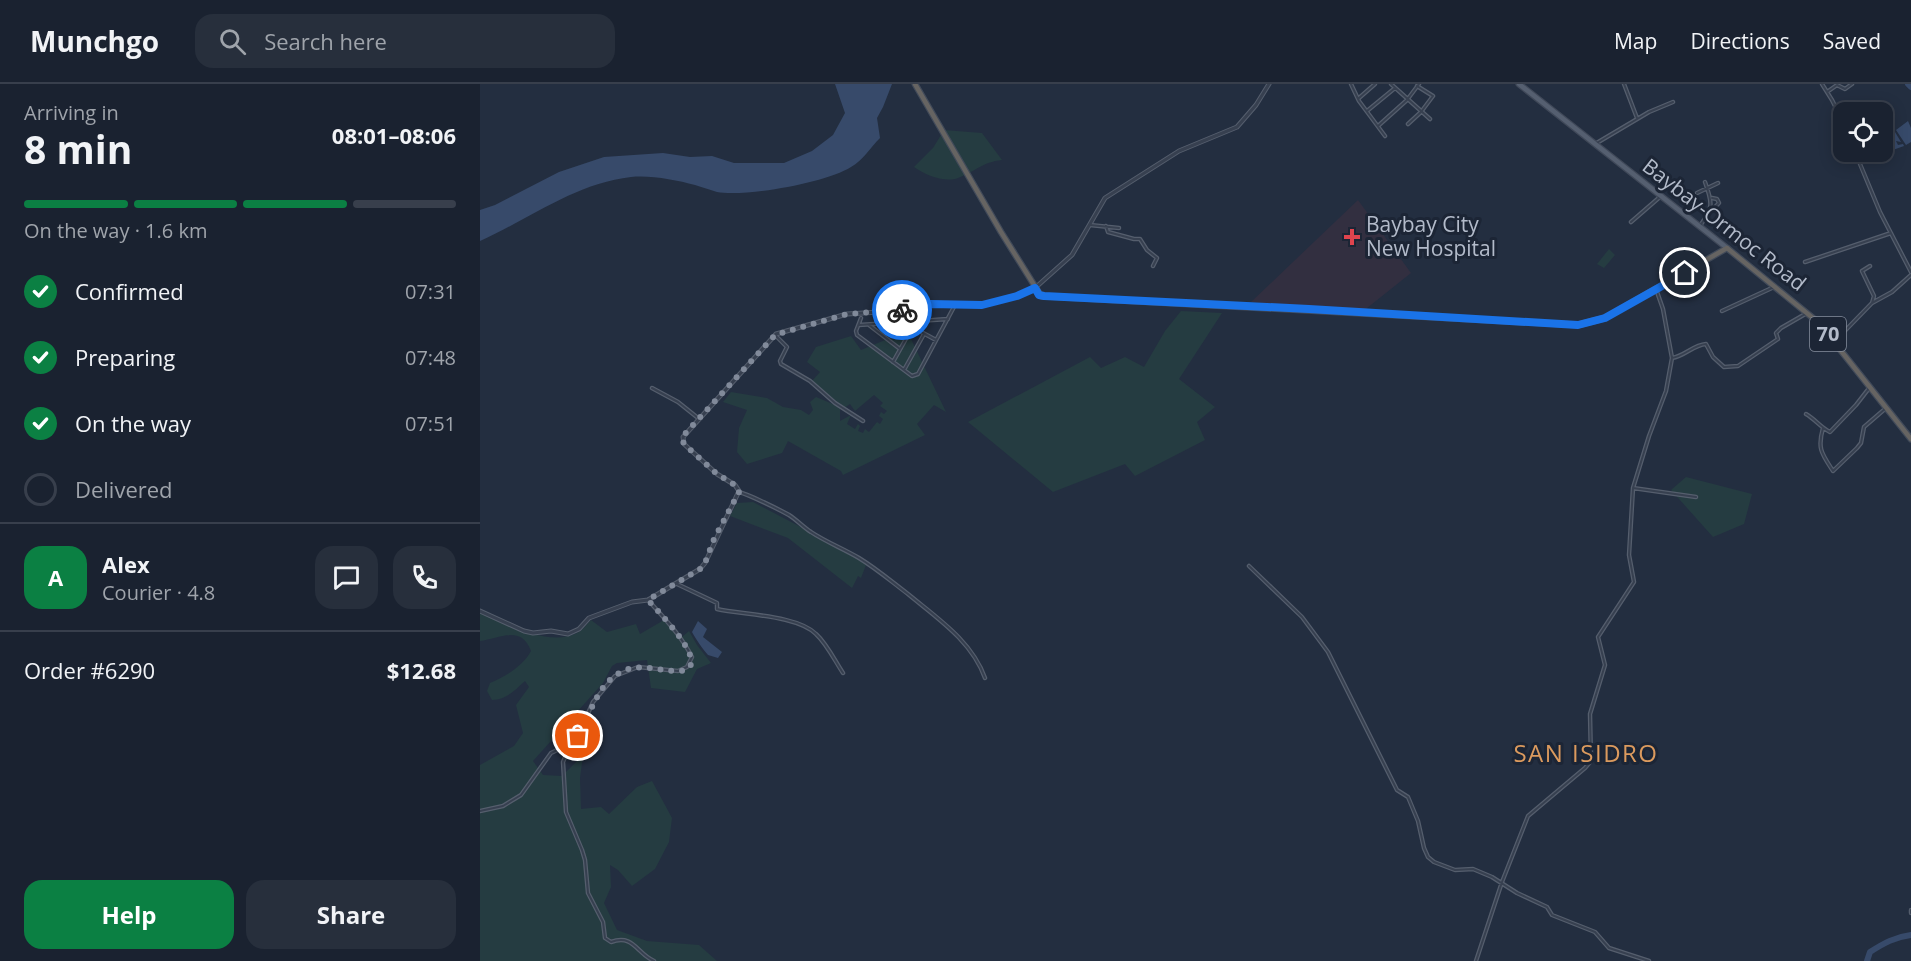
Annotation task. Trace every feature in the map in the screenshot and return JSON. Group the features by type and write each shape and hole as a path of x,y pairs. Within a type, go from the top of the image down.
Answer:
{"highway":[{"path":"915,84 1039,295 1578,325 1605,318 1727,248"},
{"name":"Baybay-Ormoc Road","path":"1727,248 1807,313 1835,341 1911,439"}],"main road":[{"name":"Baybay-Ormoc Road","path":"1519,84 1727,248"}],"street":[{"path":"985,678 965,644 951,629 858,557 839,549 809,531 790,516 739,492 735,485 717,474 683,442 683,437 775,335 847,314 896,311 930,304 982,305 1017,296 1035,288 1070,257 1106,197 1179,151 1237,127 1256,105 1269,84"},
{"path":"1351,84 1366,111 1386,135"},
{"path":"1358,98 1375,84"},
{"path":"1391,84 1430,119"},
{"path":"1624,84 1638,118"},
{"path":"1822,84 1833,103"},
{"path":"1827,92 1837,85 1845,89 1852,84"},
{"path":"1378,126 1407,100 1418,85 1433,96 1421,112 1407,124"},
{"path":"1366,111 1395,88"},
{"path":"1595,144 1649,111 1674,102"},
{"path":"1835,341 1872,303 1891,292 1911,274 1859,162"},
{"path":"1705,182 1711,197 1710,213"},
{"path":"1697,193 1718,183"},
{"path":"1631,222 1661,196"},
{"path":"1700,226 1719,204 1718,199 1711,197"},
{"path":"1090,225 1119,228"},
{"path":"1106,226 1108,232 1140,239 1147,250 1157,258 1153,266"},
{"path":"1805,262 1891,233"},
{"path":"1870,266 1862,271 1874,296 1872,303"},
{"path":"1722,310 1774,287"},
{"path":"1476,961 1502,882 1528,816 1591,761 1590,714 1605,665 1598,637 1634,582 1629,555 1633,488 1649,435 1666,392 1672,358 1663,309 1656,289"},
{"path":"861,318 856,331 857,335 912,376 918,374 955,305"},
{"path":"893,362 921,312"},
{"path":"1672,358 1680,357 1698,345 1706,344 1713,357 1724,367 1738,366 1778,339 1776,333 1781,328 1807,313"},
{"path":"858,325 948,319"},
{"path":"887,323 907,337"},
{"path":"867,324 900,349"},
{"path":"912,327 936,340"},
{"path":"904,370 924,334"},
{"path":"775,335 787,346 781,364 812,383 835,403 863,421"},
{"path":"1806,414 1830,432 1870,387"},
{"path":"652,388 678,402 698,418"},
{"path":"1822,428 1819,441 1820,451 1833,471 1861,443 1864,428 1886,408"},
{"path":"1633,488 1696,497"},
{"path":"480,611 524,631 532,633 551,631 568,634 579,629 589,618 625,604 648,600 700,569 739,492"},
{"path":"1250,566 1302,617 1328,652 1397,790 1408,797 1418,821 1428,857 1434,862 1455,870 1473,869 1502,882 1517,893 1547,907 1552,915 1595,932 1609,948 1649,961"},
{"path":"675,582 717,603 717,609 783,620 809,628 817,634 843,673"},
{"path":"648,600 681,639 692,657 691,662 687,667 678,671 638,667 620,673 609,682 593,702 583,728 570,744 563,762 566,812 582,850 588,893 603,922 605,938 611,942 627,940 654,961"},
{"path":"480,811 503,807 516,801 551,753 570,744"}],"shaded area":[{"name":"Baybay City New Hospital","path":"1358,200 1411,273 1362,312 1251,302"}],"green space":[{"path":"944,130 982,133 1002,160 984,165 964,176 947,180 924,173 914,167 933,148"},
{"path":"1609,249 1615,255 1604,268 1597,264"},
{"path":"1181,311 1222,313 1179,379 1215,407 1197,422 1205,440 1135,476 1125,464 1053,492 968,422 1090,357 1101,368 1125,357 1144,367 1165,331"},
{"path":"901,318 946,412 934,405 917,424 925,435 843,475 841,471 788,441 782,453 747,464 737,452 739,428 747,410 723,402 731,392 767,398 783,407 801,410 809,415 813,410 810,402 816,397 840,407 840,421 851,415 847,424 855,429 858,424 860,426 858,431 863,433 865,429 869,432 877,422 880,424 883,419 879,416 881,412 884,414 887,411 880,406 883,403 874,395 855,411 850,404 844,408 812,381 820,372 807,362 816,347 851,336 861,350 890,338 894,340 895,336 888,323"},
{"path":"1686,477 1752,494 1744,524 1713,537 1671,490"},
{"path":"753,502 858,557 866,565 861,578 858,576 852,588 788,538 730,516 737,503"},
{"path":"480,613 515,628 541,636 554,637 566,637 577,633 591,620 607,632 636,624 640,634 664,620 682,637 689,631 711,663 697,669 685,692 651,688 647,660 617,663 612,666 603,683 533,761 543,775 562,776 583,755 580,778 581,809 601,807 609,814 637,787 652,781 672,818 669,842 655,869 632,886 618,870 610,865 611,887 604,903 617,930 647,941 699,945 717,961 480,961 480,765 514,746 523,733 516,705 529,687 525,681 506,696 492,700 487,691 490,683 514,670 531,651 527,643 515,635 480,641"}],"water":[{"path":"835,84 892,84 877,118 880,138 859,161 839,173 766,191 730,193 655,177 631,177 591,186 572,194 480,241 480,210 495,205 559,172 604,157 663,153 690,157 712,156 734,163 784,163 812,151 833,135 845,113"},
{"path":"1908,121 1911,128 1911,142 1906,145 1896,130"},
{"path":"1895,132 1901,142 1896,141 1898,145 1903,144 1904,146 1893,150"},
{"path":"698,621 707,629 703,637 722,652 718,658 708,655 692,632"}],"waterway":[{"path":"1908,84 1911,87"},
{"path":"1867,961 1870,952 1880,946 1911,935"}],"way so far":[{"path":"578,736 593,702 615,676 638,667 678,671 687,667 691,662 692,657 681,639 648,600 700,569 739,492 735,485 717,474 684,444 682,439 684,435 772,336 847,314 902,310"}],"place":[{"name":"Baybay City New Hospital","path":"1352,237"}],"district":[{"name":"SAN ISIDRO","path":"1586,754"}],"route":[{"path":"902,310 930,304 982,305 1017,296 1035,288 1039,295 1044,296 1578,325 1605,318 1685,273"}]}
